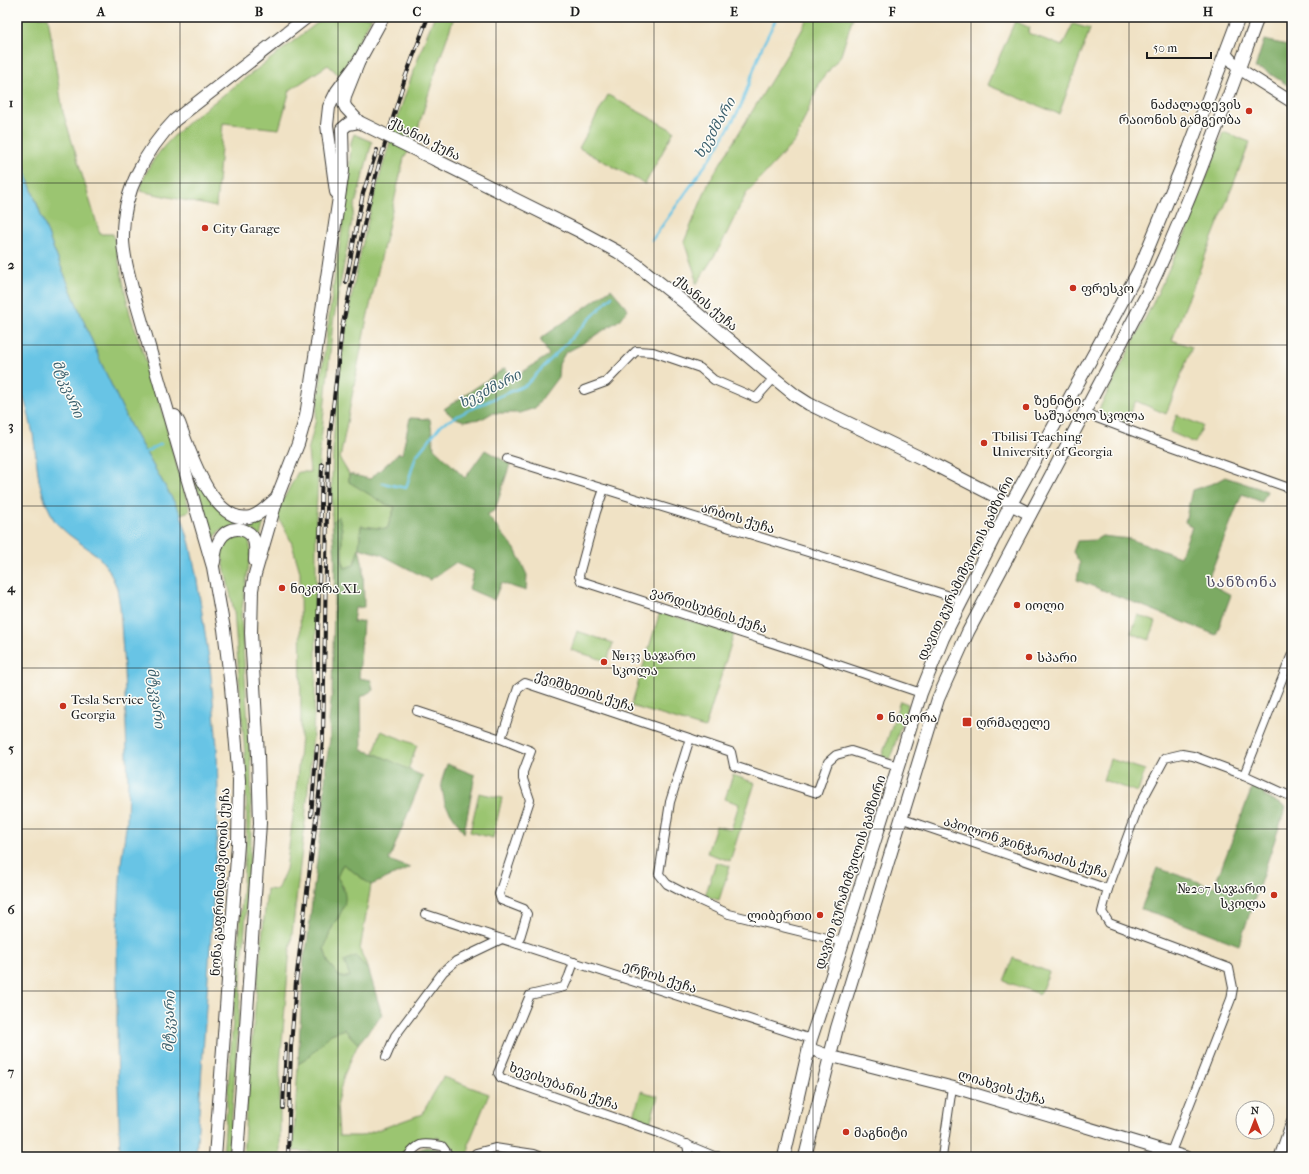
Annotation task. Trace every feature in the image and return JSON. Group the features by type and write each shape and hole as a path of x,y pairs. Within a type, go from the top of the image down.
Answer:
{"main road":[{"path":"278,497 255,516 249,517 229,514 222,508 197,470 179,423 165,400 132,288 123,248 123,224 125,211 133,184 147,154 163,133 175,120 307,17"},
{"path":"338,201 327,125 332,99 343,81 359,61 383,17"},
{"name":"დავით გურამიშვილის გამზირი","path":"784,1157 809,1043 843,942 923,688 944,638 1027,472 1139,270 1189,149 1239,17"},
{"path":"805,1157 837,1028 900,818 915,777 943,688 968,632 1072,438 1146,296 1167,252 1258,17"},
{"name":"ქსანის ქუჩა","path":"359,61 345,96 344,104 359,122 618,252 637,264 774,378 809,404 912,453 1030,514"},
{"path":"255,574 278,497 298,444 306,416 344,165 342,130 348,124 359,122"},
{"name":"ნონა გაფრინდაშვილის ქუჩა","path":"165,400 177,446 195,500 213,567 221,606 228,658 238,765 239,797 236,876 215,1157"},
{"path":"213,567 216,547 222,536 227,532 233,529 244,530 252,536 255,543 255,574 251,605 251,633 258,755 260,845 237,1157"},
{"path":"923,688 928,687 935,691 943,688"},
{"path":"917,706 927,704 931,707 934,713"}],"street":[{"path":"1225,53 1238,68 1292,102"},
{"path":"1220,66 1238,68"},
{"path":"584,390 606,382 636,351 653,352 700,368 714,380 756,398 774,378"},
{"path":"1085,412 1171,446 1292,489"},
{"name":"არბოს ქუჩა","path":"507,459 963,600"},
{"name":"ვარდისუბნის ქუჩა","path":"604,489 596,512 580,571 581,581 815,657 923,688"},
{"path":"1244,775 1292,654"},
{"name":"ქვიშხეთის ქუჩა","path":"501,739 518,688 525,683 731,752 734,766 817,793 828,762 836,755 850,751 898,766"},
{"path":"418,711 501,739 531,751 523,772 530,800 499,894 501,900 524,909 527,914 518,944"},
{"path":"690,738 670,802 659,874 667,884 729,914 843,942"},
{"name":"აპოლონ ჯინჭარაძის ქუჩა","path":"900,818 1108,889 1138,808 1165,758 1182,754 1193,756 1244,775 1292,797"},
{"path":"1108,889 1102,912 1109,923 1229,968 1233,988 1231,999 1171,1152"},
{"name":"ერწოს ქუჩა","path":"425,914 574,962 809,1043"},
{"path":"386,1057 395,1036 443,972 456,961 502,939"},
{"name":"ხევისუბანის ქუჩა","path":"574,962 564,987 530,995 498,1073 501,1078 659,1133 710,1156 725,1157"},
{"name":"ლიახვის ქუჩა","path":"809,1043 830,1056 952,1087 1186,1157"},
{"path":"942,1157 952,1087"},
{"path":"1280,1157 1292,1122"},
{"path":"407,1157 415,1147 424,1143 442,1146 450,1157"},
{"path":"686,1144 689,1157"},
{"path":"476,1157 476,1153 495,1148 534,1154 542,1157"}],"green space":[{"path":"17,17 48,17 63,112 100,234 113,234 130,314 162,408 190,511 181,514 131,427 102,365 52,245 29,182 17,137"},
{"path":"325,17 372,17 340,76 328,65 290,90 279,129 223,123 216,207 140,191 148,169 160,151 192,119"},
{"path":"434,17 454,17 413,145 404,158 366,323 340,459 349,474 349,482 395,506 387,529 361,526 359,548 354,565 345,568 342,556 339,516 332,522 333,457 337,393 346,329 358,265 373,201 411,77"},
{"path":"807,17 853,17 841,55 820,82 795,141 746,194 721,245 696,285 695,274 684,242 710,180 802,30"},
{"path":"1015,21 1030,28 1028,33 1062,46 1073,24 1090,29 1059,114 987,85"},
{"path":"1264,40 1292,46 1292,88 1264,70 1255,68"},
{"path":"608,95 674,131 645,184 579,148"},
{"path":"1223,132 1250,142 1172,340 1192,347 1166,414 1136,401 1125,423 1097,413 1153,303 1187,230"},
{"path":"354,134 372,142 355,205 333,323 319,460 316,515 316,674 313,733 305,823 289,960 280,1066 280,1157 243,1157 249,1068 267,889 277,890 286,869 295,801 301,736 300,572 291,541 276,513 298,472 310,472 308,451 315,423 348,189 351,142"},
{"path":"611,289 628,309 621,319 565,353 559,364 558,377 535,408 520,413 492,413 482,419 464,421 453,417 444,409 505,368 513,378 549,355 540,339"},
{"path":"1177,415 1203,426 1195,443 1170,432"},
{"path":"410,418 430,419 434,448 465,478 485,450 510,464 495,510 487,515 515,549 527,575 526,591 501,583 494,600 469,589 474,571 455,563 430,580 380,554 359,548 361,526 387,529 395,507 385,504 349,482 349,474 370,479 399,453 402,454"},
{"path":"192,472 240,522 247,523 266,513 260,537 255,531 220,530 213,540"},
{"path":"1225,477 1267,491 1262,502 1242,494 1207,582 1231,595 1216,635 1077,580 1080,563 1073,552 1077,541 1095,540 1102,536 1130,539 1180,557 1192,527 1185,522 1192,490 1214,483"},
{"path":"339,516 342,529 342,561 345,568 354,565 359,548 363,566 364,607 355,608 353,622 363,621 359,678 371,680 373,690 361,697 362,750 386,758 423,776 389,860 410,868 371,885 343,864 337,877 344,891 345,902 324,949 329,964 340,977 350,977 344,961 356,956 369,971 382,1015 358,1044 344,1029 331,1034 306,1059 298,1064 304,956 307,945 319,842 323,821 326,764 330,739 329,721 332,692 335,559 332,522"},
{"path":"238,534 249,540 251,551 241,615 251,769 251,842 229,1157 223,1157 247,827 245,756 234,611 221,552 224,541 232,535"},
{"path":"660,612 734,634 705,728 631,706"},
{"path":"1138,615 1156,622 1149,640 1131,633"},
{"path":"577,631 613,643 607,661 571,650"},
{"path":"900,701 908,704 890,759 882,756"},
{"path":"381,731 417,745 408,770 374,753"},
{"path":"1110,759 1145,770 1138,792 1103,780"},
{"path":"447,764 475,775 464,833 445,804 441,783"},
{"path":"733,775 755,783 730,861 707,853 716,826 731,830 739,804 725,799"},
{"path":"1254,783 1265,788 1264,796 1286,807 1239,945 1141,909 1157,868 1214,887"},
{"path":"479,793 502,798 493,838 470,832"},
{"path":"716,862 730,866 719,900 705,896"},
{"path":"343,863 371,885 360,950 369,971 355,956 350,977 340,977 329,964 324,949 332,927 339,917 344,888 337,877"},
{"path":"1013,958 1049,972 1040,994 1004,981"},
{"path":"344,1029 358,1044 344,1075 337,1102 339,1136 361,1136 422,1114 443,1077 489,1094 469,1143 469,1157 457,1157 438,1137 414,1145 405,1157 334,1157 310,1152 293,1151 298,1064 306,1059 331,1034"},
{"path":"641,1091 658,1096 650,1124 633,1119"},
{"path":"426,1147 440,1149 445,1157 411,1157 416,1151"}],"water":[{"name":"მტკვარი","path":"17,137 29,182 52,245 102,365 131,427 181,514 190,544 196,574 210,665 217,746 218,793 217,844 196,1157 120,1157 117,1047 117,940 121,863 127,820 128,782 120,607 117,588 109,570 98,556 68,534 55,522 45,501 39,481 33,434 28,412 17,382"}],"waterway":[{"name":"ხევძმარი","path":"652,240 714,153 740,108 762,47 777,17"},
{"name":"ხევძმარი","path":"382,483 406,488 416,456 442,424 475,407 526,385 612,296"},
{"name":"ხევძმარი","path":"144,453 161,444"}],"railway":[{"path":"288,1157 291,1047 296,981 320,786 323,737 328,452 342,328 367,211 379,164 405,78 428,17"},
{"path":"346,282 363,193 377,150"},
{"path":"318,710 318,632 322,464"},
{"path":"311,816 317,746"},
{"path":"283,1108 286,1044"}],"place":[{"name":"ნაძალადევის რაიონის გამგეობა","path":"1249,111"},
{"name":"City Garage","path":"205,228"},
{"name":"ფრესკო","path":"1073,288"},
{"name":"ზენიტი, საშუალო სკოლა","path":"1026,407"},
{"name":"Tbilisi Teaching University of Georgia","path":"984,443"},
{"name":"ნიკორა XL","path":"282,588"},
{"name":"იოლი","path":"1017,605"},
{"name":"სპარი","path":"1029,657"},
{"name":"№133 საჯარო სკოლა","path":"604,662"},
{"name":"Tesla Service Georgia","path":"63,706"},
{"name":"ნიკორა","path":"880,717"},
{"name":"ღრმაღელე","path":"967,722"},
{"name":"№207 საჯარო სკოლა","path":"1274,895"},
{"name":"ლიბერთი","path":"820,915"},
{"name":"მაგნიტი","path":"846,1132"}],"district":[{"name":"სანზონა","path":"1242,582"}]}
